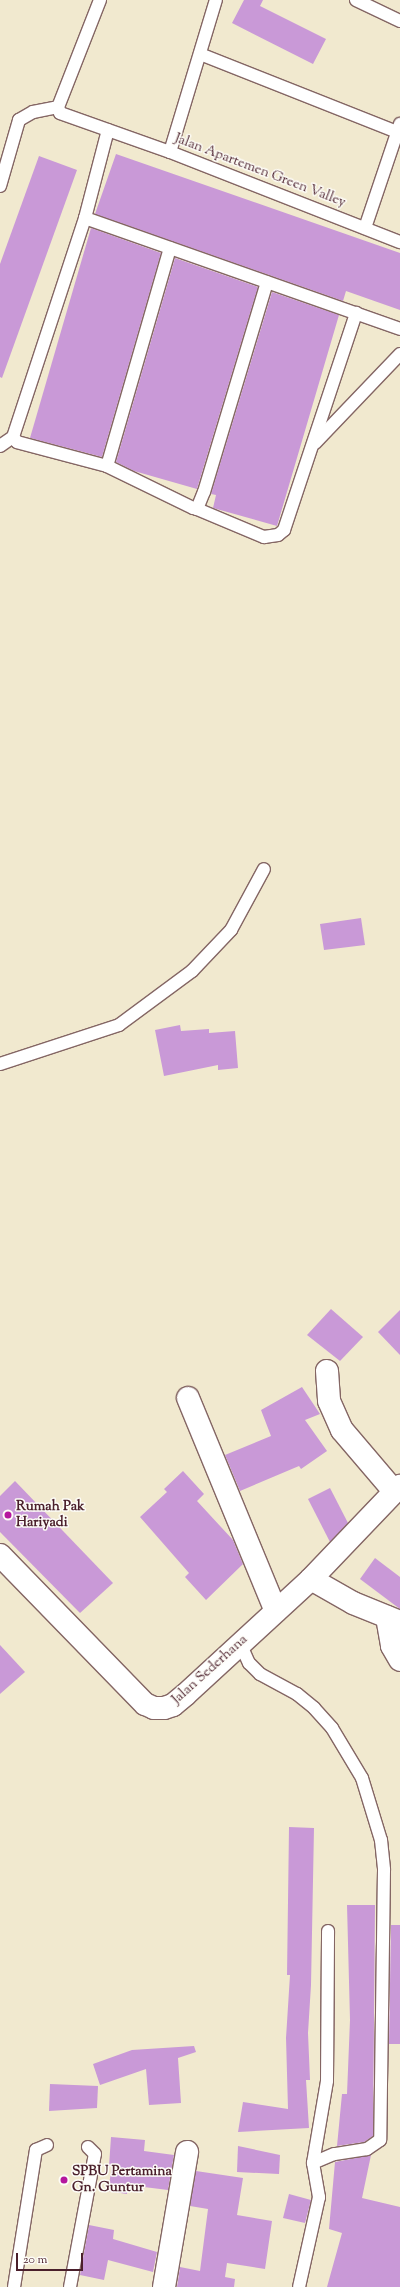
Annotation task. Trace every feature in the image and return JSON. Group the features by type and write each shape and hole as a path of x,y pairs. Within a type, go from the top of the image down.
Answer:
{"street":[{"path":"327,1371 329,1401 342,1430 395,1496"},
{"path":"188,1398 276,1612"},
{"name":"Jalan Sederhana","path":"0,1555 145,1704 154,1708 173,1705 276,1612 395,1496"},
{"path":"311,1579 353,1602 393,1619 392,1646 400,1660"},
{"path":"164,2287 187,2152"}],"lane":[{"path":"0,186 18,120 33,112 58,107 100,0"},
{"path":"170,152 216,0"},
{"path":"356,0 400,21"},
{"path":"200,54 399,128 366,228"},
{"name":"Jalan Apartemen Green Valley","path":"58,107 62,115 170,152 400,242"},
{"path":"0,446 13,437 85,218 108,130"},
{"path":"85,218 400,329"},
{"path":"107,466 170,248"},
{"path":"197,509 267,282"},
{"path":"13,437 17,442 107,466 197,509 260,535 278,535 288,523 356,313"},
{"path":"313,445 400,354"},
{"path":"0,1064 119,1025 192,971 231,930 264,869"},
{"path":"240,1643 249,1663 260,1674 297,1694 314,1708 332,1728 362,1778 381,1840 384,1878 380,2140 367,2149 334,2154 313,2163"},
{"path":"299,2287 319,2197 313,2163 327,2081 328,1931"},
{"path":"14,2287 36,2150 47,2145"},
{"path":"70,2287 95,2154 88,2147"}],"building":[{"path":"244,0 263,0 260,6 326,39 313,64 232,23"},
{"path":"116,154 400,253 400,310 346,291 343,301 95,214"},
{"path":"39,156 77,170 2,378 0,377 0,264"},
{"path":"91,228 161,253 102,457 30,438"},
{"path":"175,258 258,287 197,489 134,471 116,462"},
{"path":"272,292 339,315 277,526 213,508 216,495 211,494"},
{"path":"361,918 365,945 324,950 320,924"},
{"path":"180,1025 181,1031 209,1029 209,1033 235,1031 238,1068 218,1070 218,1065 164,1076 155,1030"},
{"path":"331,1309 363,1337 340,1361 307,1335"},
{"path":"400,1310 400,1355 378,1332"},
{"path":"302,1387 320,1414 305,1420 327,1451 301,1469 299,1466 240,1491 225,1455 271,1436 261,1410"},
{"path":"183,1471 204,1494 197,1501 233,1540 243,1564 206,1600 185,1577 189,1573 140,1517 167,1492 164,1489"},
{"path":"15,1481 113,1583 80,1613 0,1532 0,1496"},
{"path":"330,1488 348,1523 330,1542 308,1499"},
{"path":"375,1558 400,1577 400,1609 360,1579"},
{"path":"0,1645 25,1672 0,1694"},
{"path":"289,1827 314,1828 311,1985 308,2033 310,2080 306,2080 309,2128 238,2132 243,2102 288,2109 286,2038 290,1975 287,1975"},
{"path":"347,1905 375,1905 373,2136 364,2142 337,2146 342,2094 347,2094 350,2020"},
{"path":"391,1925 400,1925 400,2044 389,2044"},
{"path":"194,2046 196,2052 178,2058 181,2103 149,2105 146,2069 100,2085 93,2064 132,2050"},
{"path":"50,2084 98,2086 97,2108 49,2111"},
{"path":"111,2137 145,2140 144,2151 174,2155 168,2190 128,2185 127,2194 108,2191 112,2166 109,2166"},
{"path":"238,2146 280,2155 279,2174 237,2172"},
{"path":"371,2155 362,2198 400,2207 400,2287 327,2287 342,2233 329,2229 335,2162"},
{"path":"196,2171 243,2178 237,2215 272,2221 265,2269 227,2263 225,2277 235,2279 234,2287 177,2287 180,2267 200,2271 208,2209 190,2206"},
{"path":"289,2194 311,2200 305,2223 283,2218"},
{"path":"89,2225 114,2230 113,2239 157,2252 153,2272 108,2260 104,2280 80,2275"}],"place":[{"name":"Rumah Pak Hariyadi","path":"8,1515"},
{"name":"SPBU Pertamina Gn. Guntur","path":"64,2180"}]}
